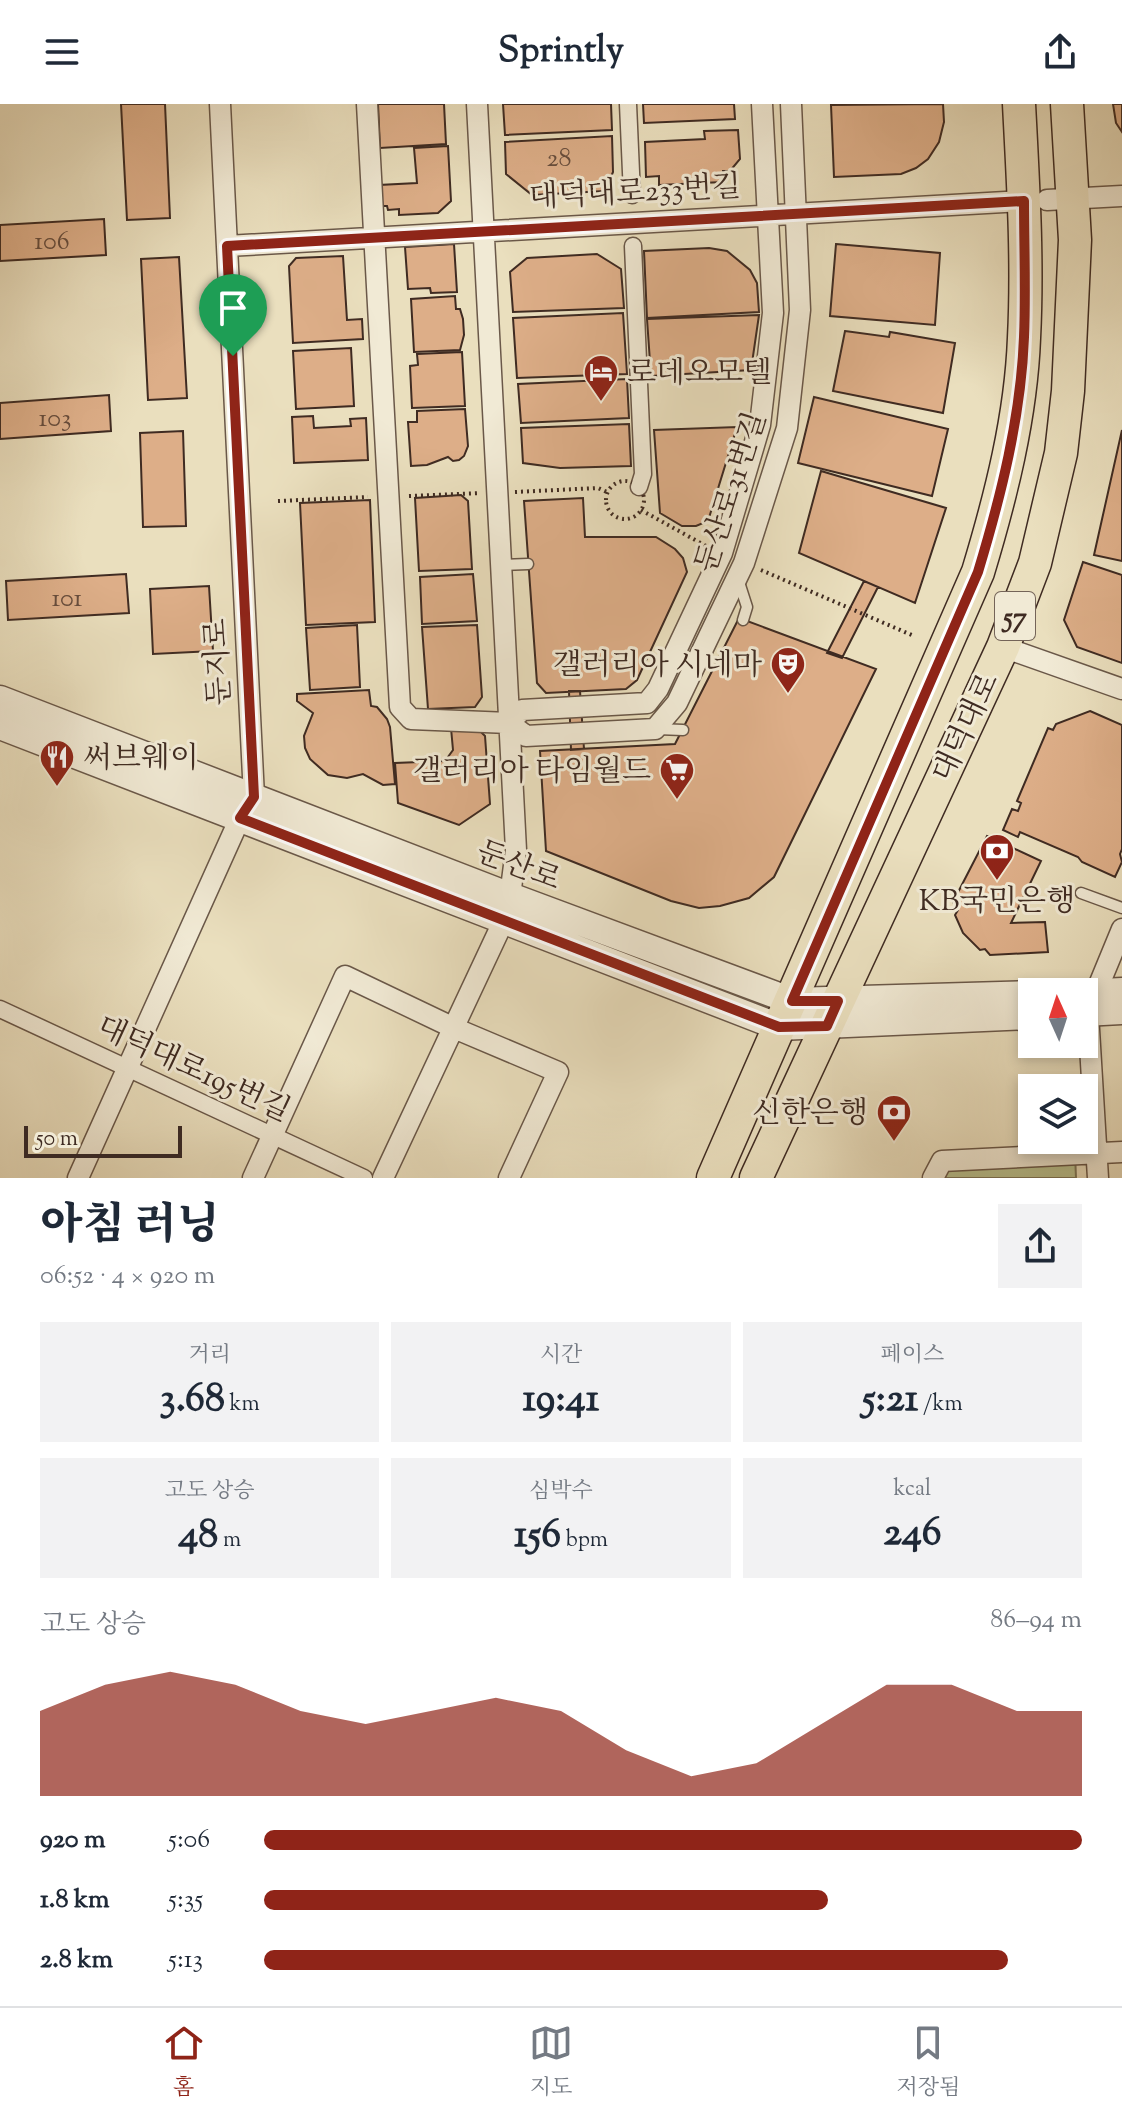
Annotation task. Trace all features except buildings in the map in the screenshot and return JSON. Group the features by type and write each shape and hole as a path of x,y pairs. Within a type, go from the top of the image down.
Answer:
{"main road":[{"name":"대덕대로","path":"756,1178 1003,647 1035,563 1061,453 1073,310 1075,240 1047,200 1019,104"},
{"name":"대덕대로","path":"713,1178 978,572 998,506 1012,436 1047,200 1067,104"}],"street":[{"name":"둔지로","path":"78,1178 247,808 220,104"},
{"path":"367,104 400,707 411,719 509,723 526,736 655,729"},
{"path":"477,104 516,850 507,908"},
{"path":"628,104 632,195"},
{"name":"둔산로31번길","path":"509,723 522,710 647,703 658,689 722,553 760,425 773,313 762,104"},
{"name":"둔산로31번길","path":"655,729 677,703 738,577 787,428 800,310 791,104"},
{"name":"대덕대로233번길","path":"227,246 1122,196"},
{"path":"633,246 643,474 639,487"},
{"path":"1003,647 1122,689"},
{"name":"둔산로","path":"0,699 247,808"},
{"name":"둔산로","path":"0,726 247,808 786,1014 1018,1016"},
{"name":"둔산로","path":"383,1178 507,908"},
{"path":"1098,992 1122,929"},
{"path":"253,1178 345,976 454,1028 558,1072 509,1178"},
{"name":"둔산로","path":"832,1014 1018,995"},
{"path":"1098,1001 1122,1011"},
{"name":"대덕대로195번길","path":"0,1009 364,1178"},
{"path":"1098,1153 1122,1152"},
{"path":"933,1178 942,1161 1078,1154"},
{"path":"1097,1154 1098,1178"}],"lane":[{"path":"502,565 528,564"},
{"path":"738,577 747,607 743,620"},
{"path":"655,729 683,730"},
{"path":"1081,893 1122,908"}],"path":[{"path":"515,492 598,488 607,492"},
{"path":"641,510 709,547"},
{"path":"759,570 914,636"}],"green space":[{"path":"1075,1154 1076,1178 941,1178 949,1161"}],"place":[{"name":"로데오모텔","path":"601,403"},
{"name":"갤러리아 시네마","path":"788,695"},
{"name":"써브웨이","path":"57,788"},
{"name":"갤러리아 타임월드","path":"677,801"},
{"name":"KB국민은행","path":"997,882"},
{"name":"신한은행","path":"894,1143"}],"route":[{"path":"1024,201 1024,339 1012,436 998,506 978,572 792,1001 838,1001 827,1026 779,1027 240,818 254,797 233,356 227,246 1024,201"}]}
